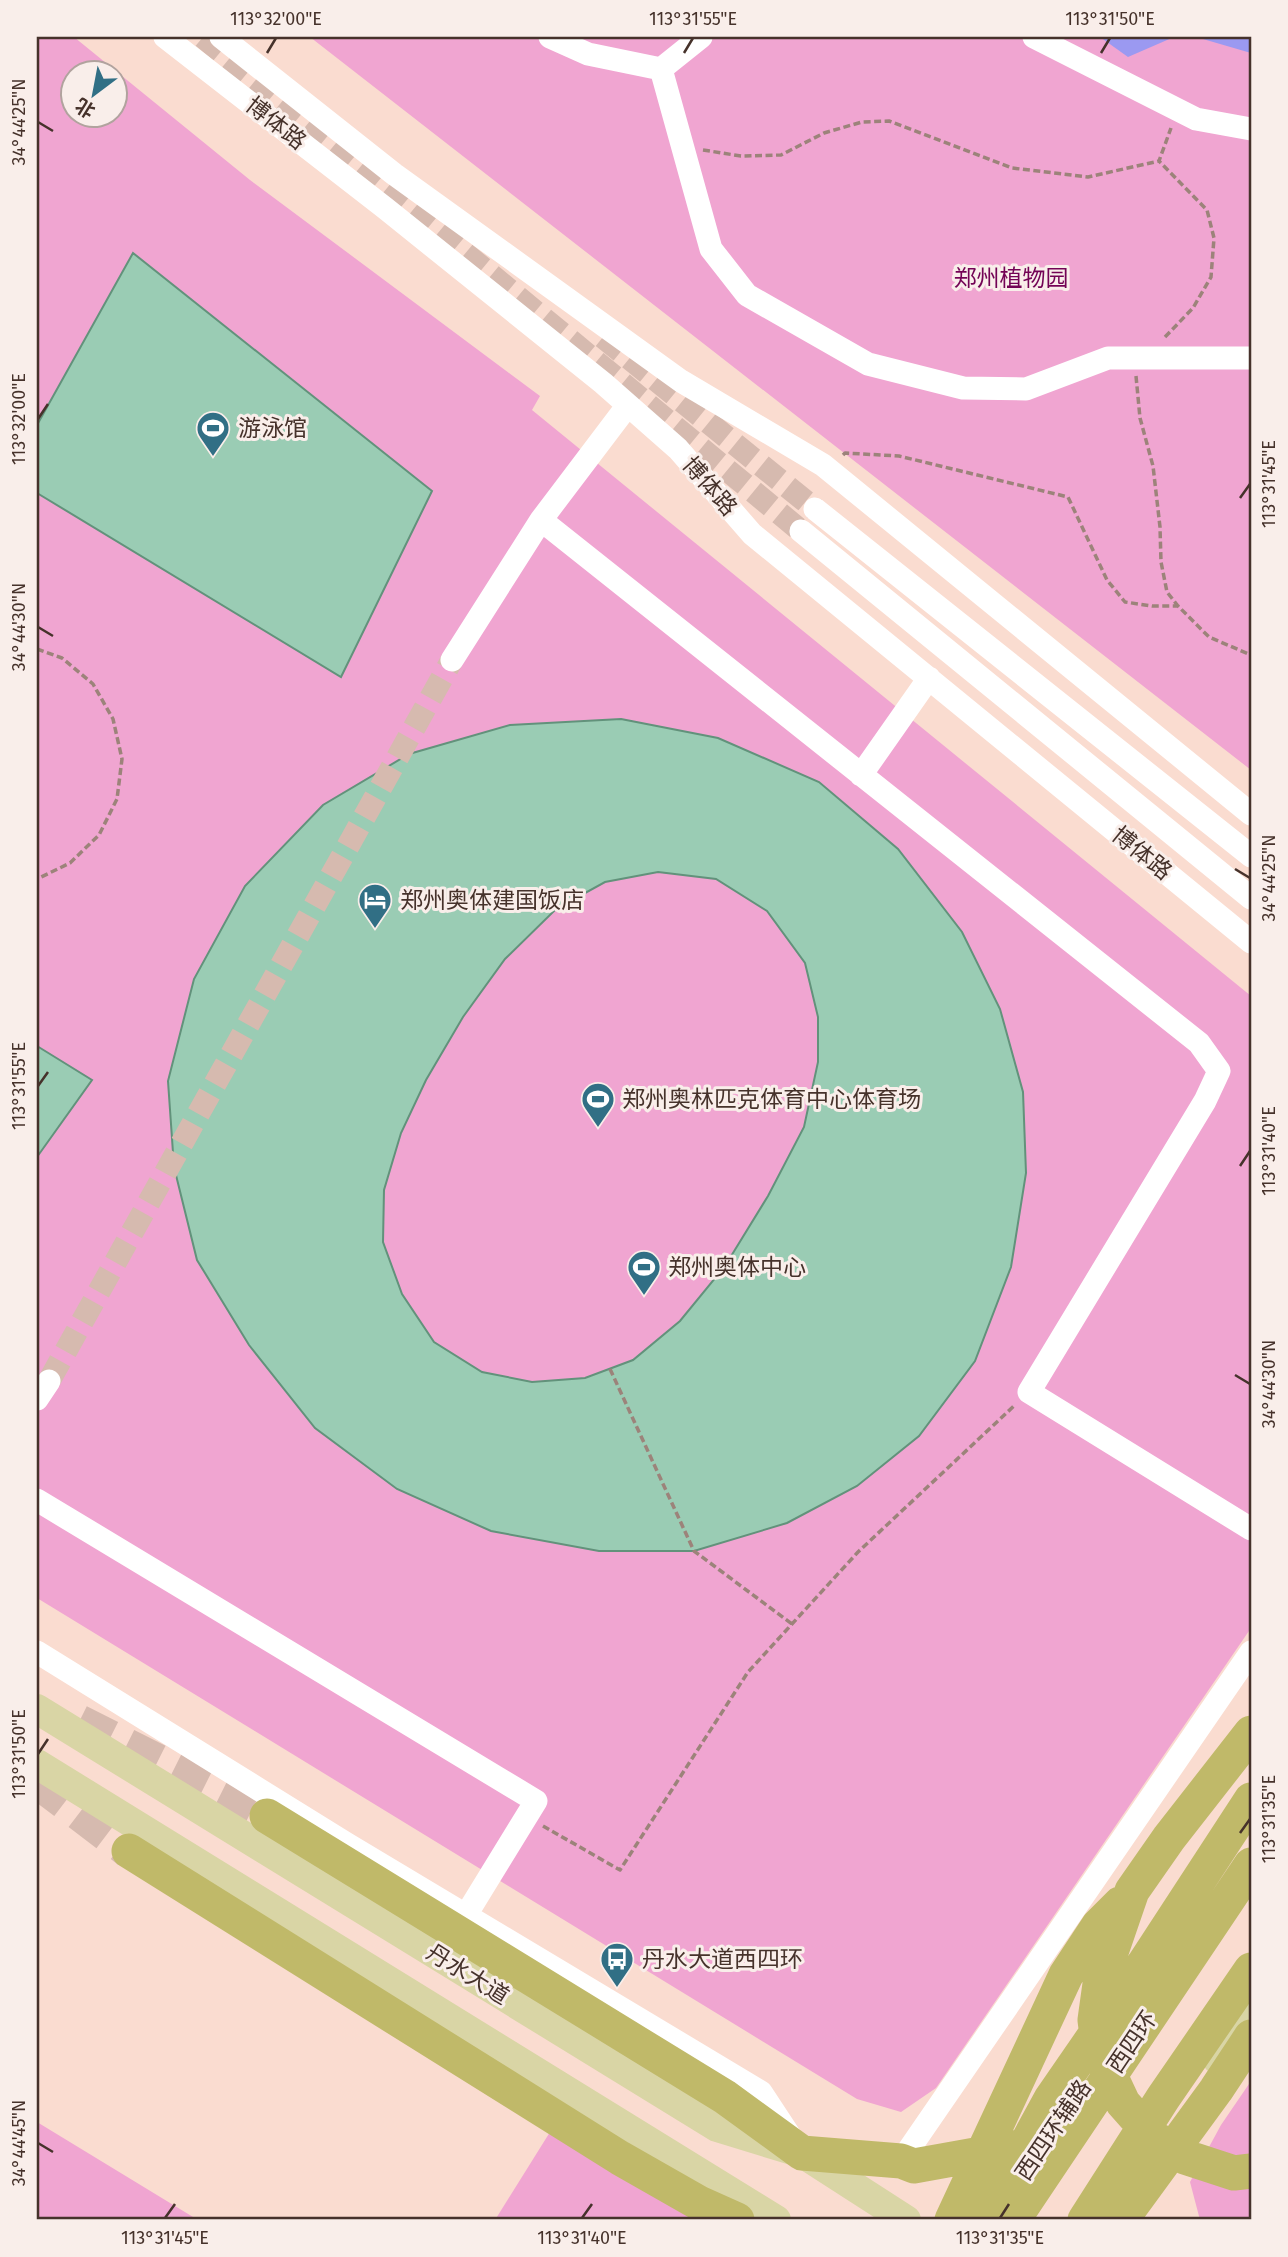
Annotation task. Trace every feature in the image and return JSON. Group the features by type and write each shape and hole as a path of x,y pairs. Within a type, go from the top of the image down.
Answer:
{"highway":[{"path":"951,2220 1066,1975 1099,1925 1132,1891 1169,1838 1251,1733"},
{"path":"985,2220 1051,2099 1251,1800"},
{"path":"267,1816 725,2098 802,2153 901,2161 914,2166 1026,2146"},
{"path":"129,1851 620,2158 699,2203 737,2220"},
{"name":"西四环","path":"1013,2220 1251,1865"},
{"path":"1132,1891 1100,1984 1095,2020 1099,2052 1123,2103 1154,2138 1185,2157 1234,2172 1251,2171"},
{"path":"1085,2220 1163,2098 1251,1970"},
{"path":"1121,2220 1216,2090 1251,2037"}],"main road":[{"name":"丹水大道","path":"37,1709 717,2127 802,2153 906,2220"},
{"name":"丹水大道","path":"37,1764 776,2220"},
{"name":"西四环辅路","path":"991,2220 1074,2100 1251,1829"},
{"path":"1111,2220 1251,2007"}],"street":[{"name":"博体路","path":"165,37 386,208 628,405 678,449 752,534 1251,942"},
{"name":"博体路","path":"221,37 394,174 681,381 827,468 1251,814"},
{"path":"550,37 588,54 661,69"},
{"path":"661,69 701,37"},
{"path":"1034,37 1196,119 1251,129"},
{"path":"661,69 711,249 747,295 869,364 963,388 1026,389 1108,358 1251,358"},
{"path":"452,660 541,520 628,405"},
{"path":"815,509 1251,856"},
{"path":"541,520 1199,1043 1219,1071 1205,1101 1029,1392 1251,1529"},
{"path":"801,531 1251,898"},
{"path":"861,775 929,678"},
{"path":"37,1500 536,1801 466,1915"},
{"path":"37,1652 761,2092 802,2153"},
{"path":"901,2161 1251,1652"}],"path":[{"path":"1159,161 1178,110"},
{"path":"681,144 740,156 781,155 824,133 862,122 889,121 1012,168 1088,177 1159,161"},
{"path":"1159,161 1207,210 1214,238 1211,276 1193,307 1144,358 1135,379 1140,418 1153,466 1161,562 1167,592 1178,606 1209,637 1251,655"},
{"path":"827,468 845,453 899,456 1068,497 1107,580 1125,602 1178,606"},
{"path":"37,649 62,658 93,684 113,719 122,759 117,799 99,835 70,863 37,879"},
{"path":"610,1369 694,1551 793,1624"},
{"path":"526,1816 620,1870 748,1672 858,1552 1029,1392"}],"green space":[{"name":"郑州奥体中心","path":"37,37 74,37 102,60 60,60 60,130 130,130 130,82 250,180 540,396 532,410 1251,996 1251,1628 936,2088 901,2112 857,2099 37,1598"},
{"name":"郑州植物园","path":"310,37 1251,37 1251,770"},
{"path":"1251,2081 1251,2220 1200,2220 1190,2182 1221,2125"},
{"path":"37,2122 198,2220 37,2220"},
{"path":"550,2132 697,2220 495,2220"}],"shaded area":[{"path":"1100,37 1174,37 1128,57"},
{"path":"1196,37 1251,37 1251,53"}],"building":[{"name":"游泳馆","path":"133,253 432,491 341,677 37,493 37,425"},
{"name":"郑州奥林匹克体育中心体育场","path":"621,719 718,738 819,782 898,849 962,932 1000,1009 1023,1092 1026,1173 1011,1267 975,1361 919,1436 857,1486 787,1523 694,1551 599,1551 491,1531 397,1489 315,1428 249,1345 197,1260 174,1167 168,1081 194,979 245,886 323,805 409,754 510,725","holes":["658,872 716,879 767,911 805,963 818,1017 818,1062 804,1127 768,1196 725,1266 680,1321 633,1360 585,1378 532,1382 482,1372 434,1342 402,1294 383,1242 384,1190 401,1133 426,1080 463,1017 505,959 556,909 605,882"]},
{"path":"37,1046 92,1080 37,1157"}],"tunnel":[{"path":"203,37 801,531"},
{"path":"603,337 815,509"},
{"path":"49,1381 452,660"},
{"path":"79,1722 267,1816"},
{"path":"37,1781 129,1851"}],"place":[{"name":"游泳馆","path":"213,458"},
{"name":"郑州奥体建国饭店","path":"375,930"},
{"name":"郑州奥林匹克体育中心体育场","path":"598,1129"},
{"name":"郑州奥体中心","path":"644,1297"},
{"name":"丹水大道西四环","path":"617,1989"}]}
